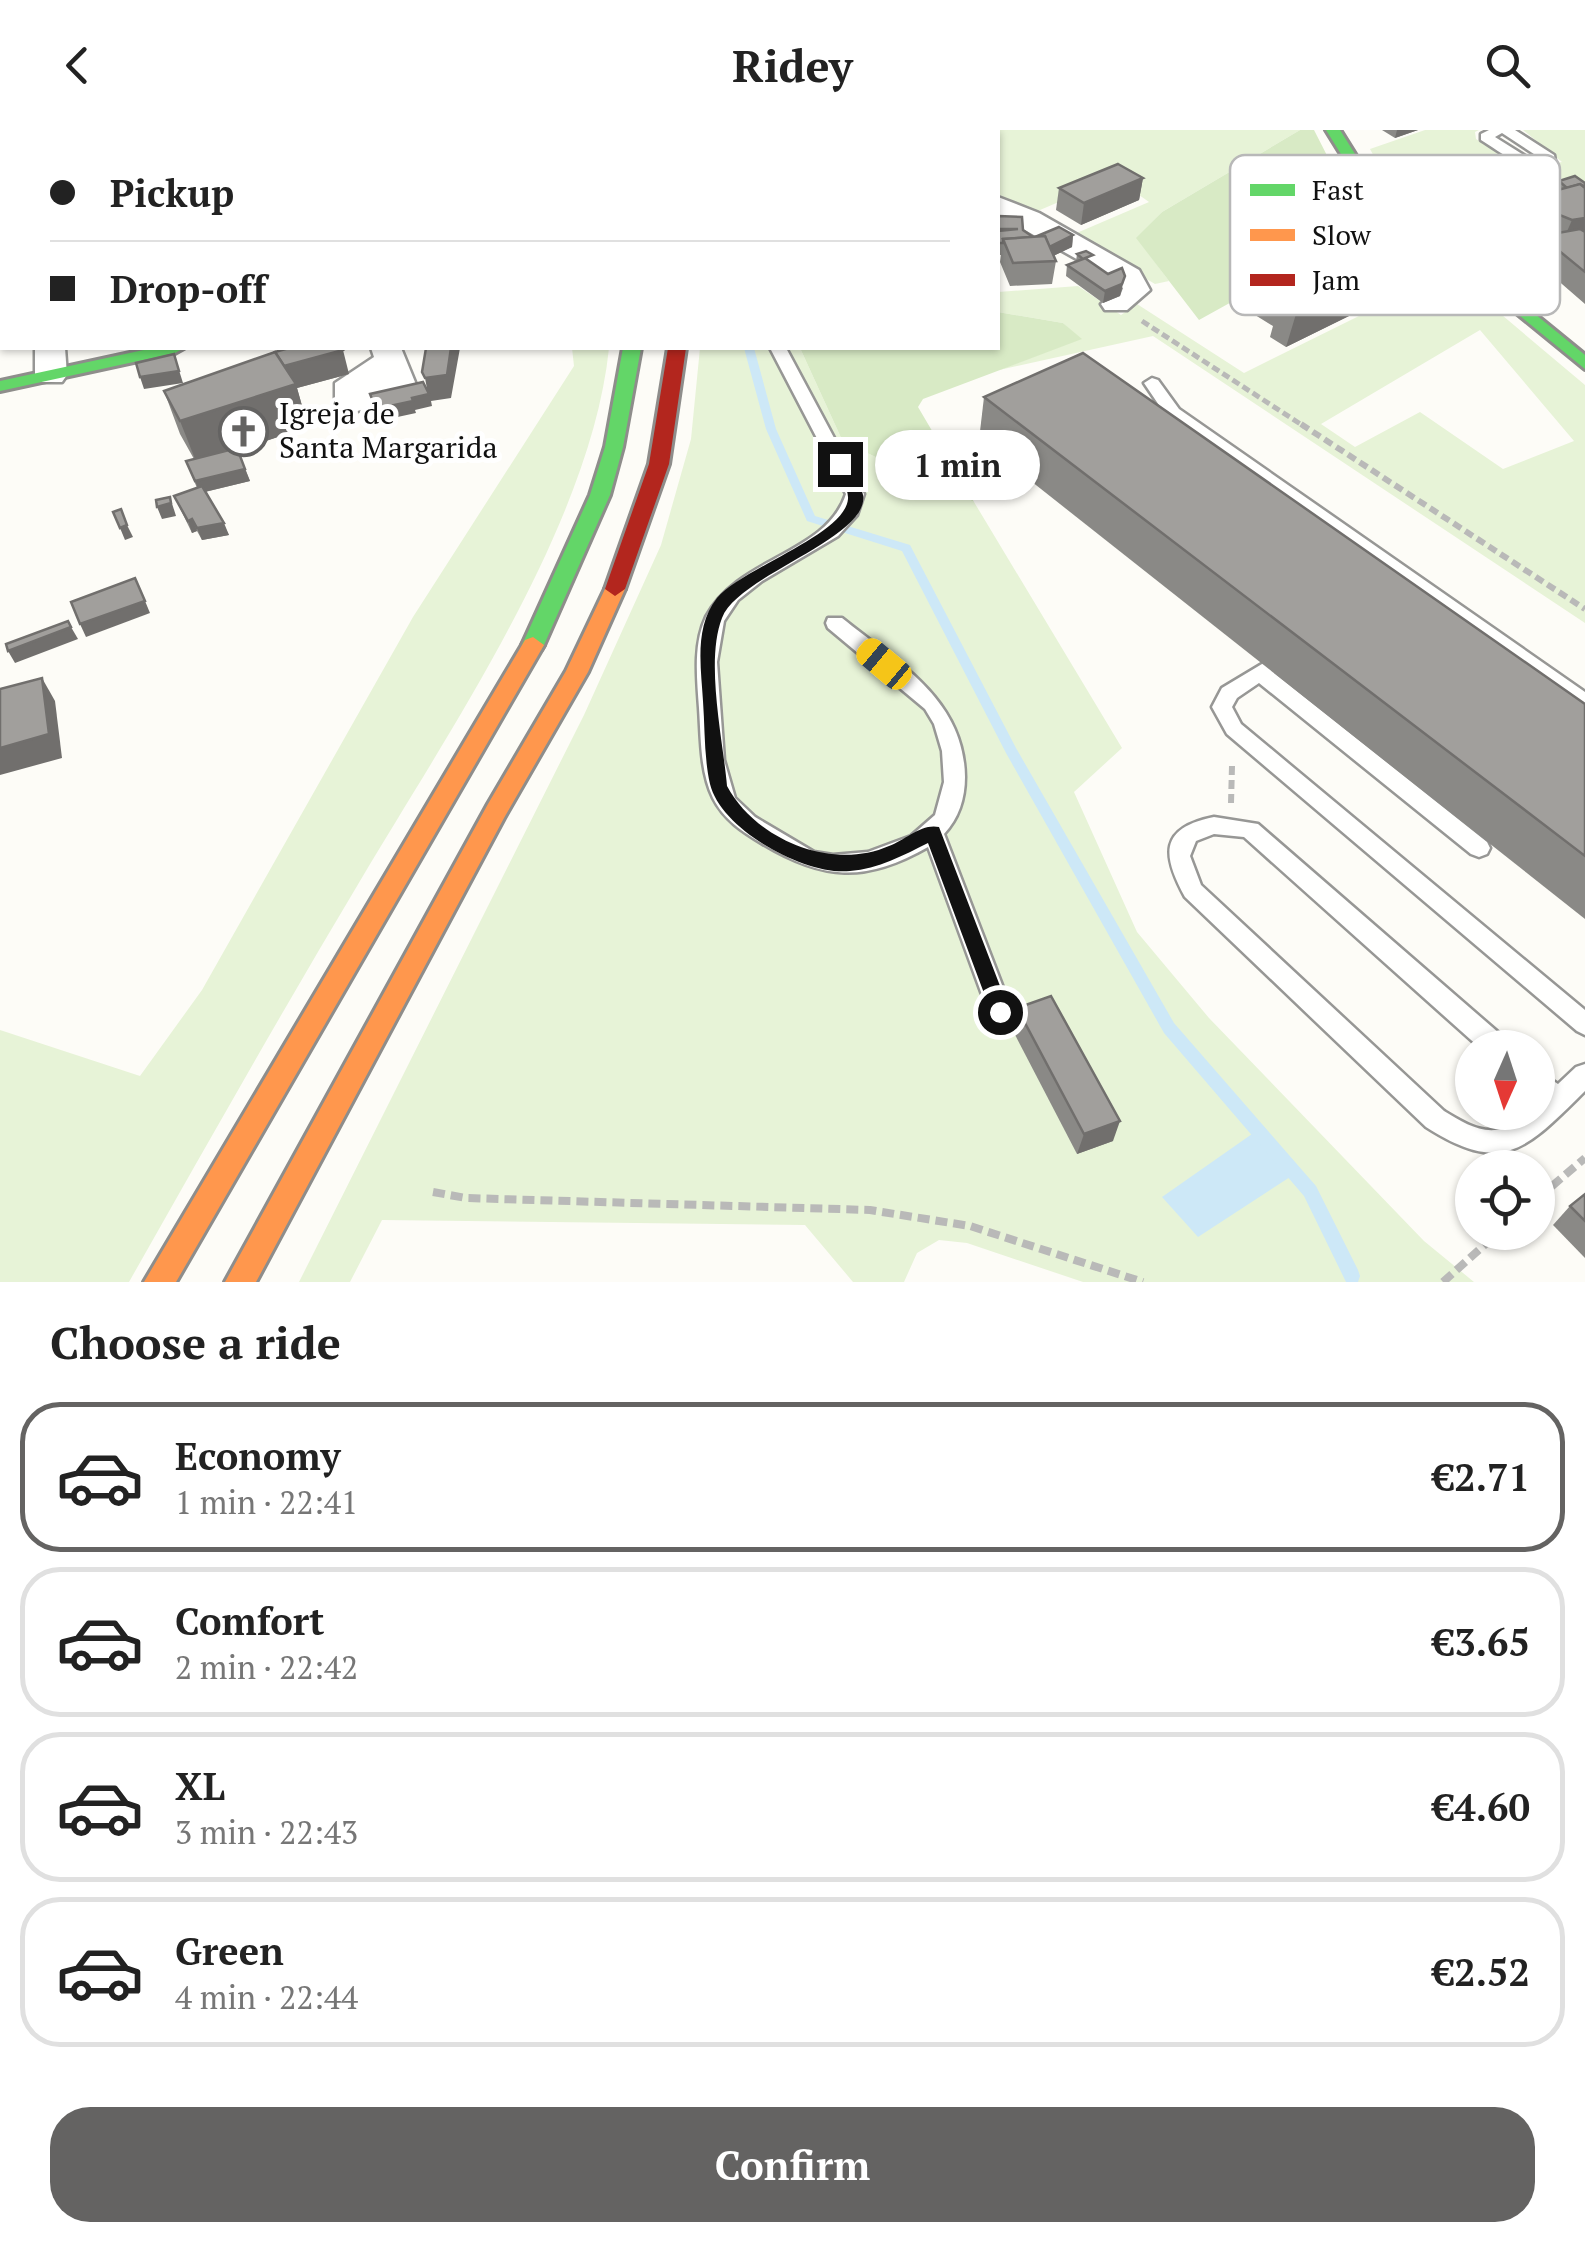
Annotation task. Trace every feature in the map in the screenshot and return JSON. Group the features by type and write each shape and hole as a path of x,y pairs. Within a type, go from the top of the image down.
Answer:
{"main road":[{"path":"1333,130 1348,155"},
{"path":"1526,315 1585,364"},
{"path":"0,386 51,361 156,350"},
{"path":"159,1282 539,636 600,495 614,448 632,350"},
{"path":"240,1282 496,810 577,672 608,608 660,464 678,350"}],"street":[{"path":"1000,206 1029,218 1129,276 1135,290 1116,304"}],"lane":[{"path":"1498,130 1486,138 1513,155"},
{"path":"1506,130 1544,155"},
{"path":"779,350 856,494 855,503 839,526 745,583 723,602 714,618 707,649 718,786 730,808 749,826 815,862 850,864 891,854 933,832 946,819 954,768 949,735 936,708 835,624"},
{"path":"1152,383 1173,413 1307,516 1585,702"},
{"path":"1479,848 1263,670 1229,693 1222,707 1234,730 1585,1024"},
{"path":"1478,1030 1250,830 1210,824 1190,832 1179,844 1176,858 1192,891 1462,1139 1487,1144 1512,1141 1585,1075"},
{"path":"933,832 1000,1012"},
{"path":"1555,1097 1558,1100"}],"path":[{"path":"1116,304 1585,609"},
{"path":"1230,825 1234,730"},
{"path":"1555,1184 1585,1158"},
{"path":"433,1192 466,1198 870,1210 970,1226 1143,1282"},
{"path":"1443,1282 1478,1250"}],"green space":[{"path":"1000,130 1300,130 1258,155 1230,155 1230,172 1162,212 1137,238 1169,281 1155,284 1072,235 1149,202 1115,178 1033,213 1000,195"},
{"path":"1300,130 1314,130 1327,155 1258,155"},
{"path":"1425,130 1479,130 1475,132 1476,139 1502,155 1373,155 1370,149"},
{"path":"1523,130 1585,130 1585,191 1573,184 1560,187 1560,155 1553,155"},
{"path":"1230,172 1230,303 1199,320 1136,238 1162,212"},
{"path":"1078,286 1121,315 1137,304 1244,373 1361,315 1502,315 1585,385 1585,623 1153,336 999,370 1080,339 1063,323 1000,312 1000,292","holes":["1480,330 1574,441 1503,469 1420,412 1355,447 1321,424"]},
{"path":"1000,312 1063,323 1082,339 923,399 918,407 974,502 843,442 801,350 1000,350"},
{"path":"572,350 609,350 597,415 575,484 546,554 474,692 301,980 129,1282 0,1282 0,1030 140,1076 202,990 413,617 574,366"},
{"path":"700,350 801,350 843,442 974,502 1122,748 1074,792 1137,932 1209,1018 1424,1241 1474,1282 1083,1282 967,1243 939,1240 917,1253 904,1282 853,1282 805,1225 382,1220 350,1282 299,1282 584,715 661,545 691,439"}],"water":[{"path":"1252,1134 1290,1177 1198,1237 1162,1197"}],"building":[{"path":"1118,164 1143,178 1084,203 1059,188"},
{"path":"1575,176 1585,187 1580,184 1567,188 1560,181"},
{"path":"1580,184 1585,188 1585,218 1572,220 1560,215 1560,189"},
{"path":"1000,216 1022,217 1023,230 1033,237 1003,239 1000,243 1000,231 1018,229 1000,229"},
{"path":"1059,227 1073,235 1049,247 1045,236 1035,237"},
{"path":"1580,229 1585,232 1585,272 1560,252 1560,233"},
{"path":"1045,236 1056,261 1013,263 1003,239"},
{"path":"1086,251 1093,255 1085,258 1108,274 1122,268 1122,284 1105,291 1067,265 1083,259 1077,254"},
{"path":"282,350 343,350 284,366 275,352"},
{"path":"426,350 451,350 447,375 425,378 422,372"},
{"path":"275,352 296,384 180,421 164,391"},
{"path":"1083,353 1585,704 1585,856 984,397"},
{"path":"174,354 179,371 140,377 136,363"},
{"path":"423,382 429,394 412,398 413,401 376,409 370,394"},
{"path":"237,448 245,469 195,481 186,461"},
{"path":"202,486 224,523 197,528 192,519 188,521 174,496"},
{"path":"170,497 171,503 157,507 156,500"},
{"path":"121,509 127,525 120,528 113,512"},
{"path":"135,578 145,601 80,624 71,602"},
{"path":"68,621 71,627 8,651 6,644"},
{"path":"42,678 49,734 0,748 0,689"},
{"path":"1051,996 1120,1121 1084,1134 1017,1008"},
{"path":"1585,1194 1585,1221 1570,1206"}],"waterway":[{"path":"750,350 771,429 811,518 906,548 1011,750 1169,1028 1310,1191 1352,1276"}],"traffic: fast":[{"path":"1333,130 1348,155"},
{"path":"1526,315 1585,364"},
{"path":"0,386 166,350"},
{"path":"533,645 600,495 614,447 632,350"}],"traffic: slow":[{"path":"240,1282 496,811 577,672 615,589"},
{"path":"159,1282 533,645"}],"traffic: jam":[{"path":"615,589 659,464 677,350"}],"place":[{"name":"Igreja de Santa Margarida","path":"244,431"}],"route":[{"path":"840,464 856,494 855,503 839,526 745,583 723,602 714,618 707,649 718,786 730,808 749,826 815,862 850,864 891,854 933,832 1000,1012"}]}
